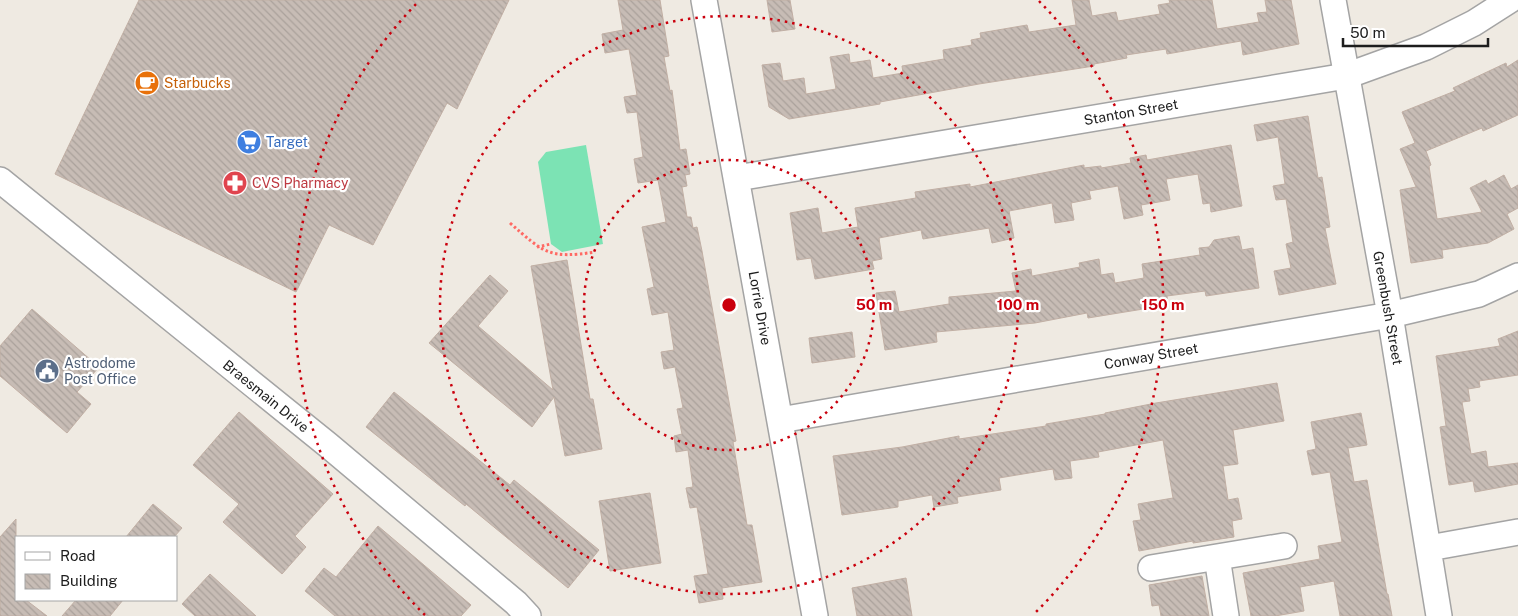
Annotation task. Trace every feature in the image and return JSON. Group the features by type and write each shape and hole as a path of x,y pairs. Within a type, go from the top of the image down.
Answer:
{"street":[{"name":"Lorrie Drive","path":"704,0 815,616"},
{"name":"Greenbush Street","path":"1333,0 1390,315 1439,616"},
{"name":"Stanton Street","path":"737,178 1346,76 1426,47 1474,23 1510,0"},
{"name":"Braesmain Drive","path":"0,180 328,446 516,603 528,616"},
{"name":"Conway Street","path":"780,420 1390,315 1479,294 1518,276"},
{"path":"1429,548 1518,532"},
{"path":"1151,568 1284,546"},
{"path":"1218,557 1226,616"}],"path":[{"path":"510,223 537,246 558,255 570,256 595,252"},
{"path":"537,246 551,244"}],"green space":[{"path":"586,145 603,244 562,252 551,244 538,162 546,152"}],"building":[{"name":"Target","path":"139,0 509,0 457,109 447,103 373,245 329,225 296,292 55,174"},
{"path":"618,0 660,0 669,56 664,57 670,91 672,90 680,150 686,149 690,174 685,175 687,186 682,187 687,217 691,217 693,228 697,227 702,251 736,441 733,442 747,525 752,525 762,582 722,588 723,599 699,603 694,576 708,574 697,507 690,508 686,488 693,487 688,450 676,452 674,436 682,434 677,409 683,408 675,367 664,369 661,352 674,350 668,312 652,315 647,289 654,287 642,227 666,222 658,180 638,183 634,159 643,157 637,112 627,113 624,97 637,95 629,49 605,53 602,34 623,30"},
{"path":"767,0 790,0 795,29 772,32"},
{"path":"1072,0 1089,0 1092,16 1116,12 1118,21 1160,14 1158,5 1170,3 1169,0 1212,0 1217,29 1259,22 1257,13 1267,12 1265,0 1291,0 1299,44 1243,55 1241,41 1167,54 1166,49 1126,55 1127,58 1094,64 1094,66 979,84 880,102 880,104 789,119 769,107 762,65 780,63 783,81 804,78 806,94 836,89 830,57 849,54 850,63 870,60 873,78 903,73 902,66 944,59 943,50 972,45 971,40 981,38 980,33 1027,25 1029,32 1076,25"},
{"path":"1518,60 1518,115 1483,131 1482,128 1426,151 1431,165 1429,166 1437,219 1482,212 1470,188 1486,180 1488,184 1504,175 1511,189 1518,185 1518,208 1507,214 1514,229 1488,243 1442,250 1443,258 1411,263 1400,190 1416,187 1400,149 1415,143 1402,112 1455,91 1453,88 1506,63 1507,67"},
{"path":"1308,116 1318,178 1322,177 1330,227 1325,228 1336,284 1279,295 1274,271 1291,268 1286,244 1293,242 1286,199 1276,200 1273,186 1285,184 1278,137 1257,141 1254,125"},
{"path":"1231,145 1242,206 1211,212 1210,203 1203,204 1198,174 1166,179 1170,200 1141,205 1143,215 1124,219 1118,186 1089,191 1091,199 1071,203 1074,220 1055,223 1052,203 1009,211 1014,238 992,243 989,228 923,239 921,230 879,238 882,259 872,261 874,269 815,279 811,258 797,260 790,213 818,208 822,233 858,227 855,208 916,198 915,192 970,184 970,187 1084,165 1084,168 1101,166 1101,168 1131,163 1130,158 1146,155 1147,160"},
{"path":"1239,236 1242,250 1253,248 1259,288 1206,296 1205,291 1167,296 1168,305 1088,318 1087,313 1035,323 936,332 937,342 885,350 876,293 895,291 899,312 949,304 949,297 1016,291 1012,273 1031,269 1032,276 1080,267 1079,263 1099,259 1101,275 1113,273 1115,283 1144,278 1142,264 1200,255 1199,248 1209,247 1214,240"},
{"path":"567,260 590,399 593,399 602,449 565,456 554,397 532,427 429,343 490,275 508,291 478,326 553,390 531,266"},
{"name":"Astrodome Post Office","path":"32,309 99,367 77,392 91,404 67,433 0,376 0,346"},
{"path":"1518,331 1518,375 1479,381 1480,387 1468,389 1470,401 1462,402 1471,454 1486,451 1488,467 1518,463 1518,484 1475,492 1473,481 1449,485 1440,427 1446,426 1436,356 1500,346 1498,339"},
{"path":"852,332 855,357 812,363 809,338"},
{"path":"1277,383 1284,421 1233,430 1238,464 1223,466 1228,500 1238,498 1242,519 1232,521 1234,537 1193,543 1193,541 1139,551 1133,521 1141,520 1138,504 1173,498 1163,440 1098,452 1099,457 1070,461 1072,478 1055,480 1053,469 999,478 1001,490 957,497 958,503 934,507 932,495 898,501 898,507 842,515 833,456 902,447 959,436 959,439 1046,426 1046,424 1156,403"},
{"path":"394,392 510,485 514,480 599,550 568,588 466,504 465,506 366,427"},
{"path":"239,412 333,494 295,536 306,547 282,574 223,522 239,504 193,465"},
{"path":"1361,413 1367,445 1348,448 1354,482 1367,480 1392,616 1340,616 1334,581 1300,587 1304,611 1275,616 1251,616 1243,573 1320,559 1318,546 1342,542 1330,472 1312,475 1307,451 1316,449 1311,422"},
{"path":"650,493 661,563 610,571 599,501"},
{"path":"153,504 182,528 175,536 127,536"},
{"path":"16,519 15,601 27,601 47,616 0,616 0,537"},
{"path":"378,526 471,605 461,616 335,616 305,591 324,568 336,577"},
{"path":"210,574 256,616 195,616 182,604"},
{"path":"1202,576 1209,616 1161,616 1159,605 1152,606 1149,585"},
{"path":"906,578 912,616 857,616 852,588"},
{"path":"75,601 122,601 110,616 62,616"}],"place":[{"name":"Starbucks","path":"147,83"},
{"name":"Target","path":"249,142"},
{"name":"CVS Pharmacy","path":"235,183"},
{"name":"Astrodome Post Office","path":"47,371"}]}
